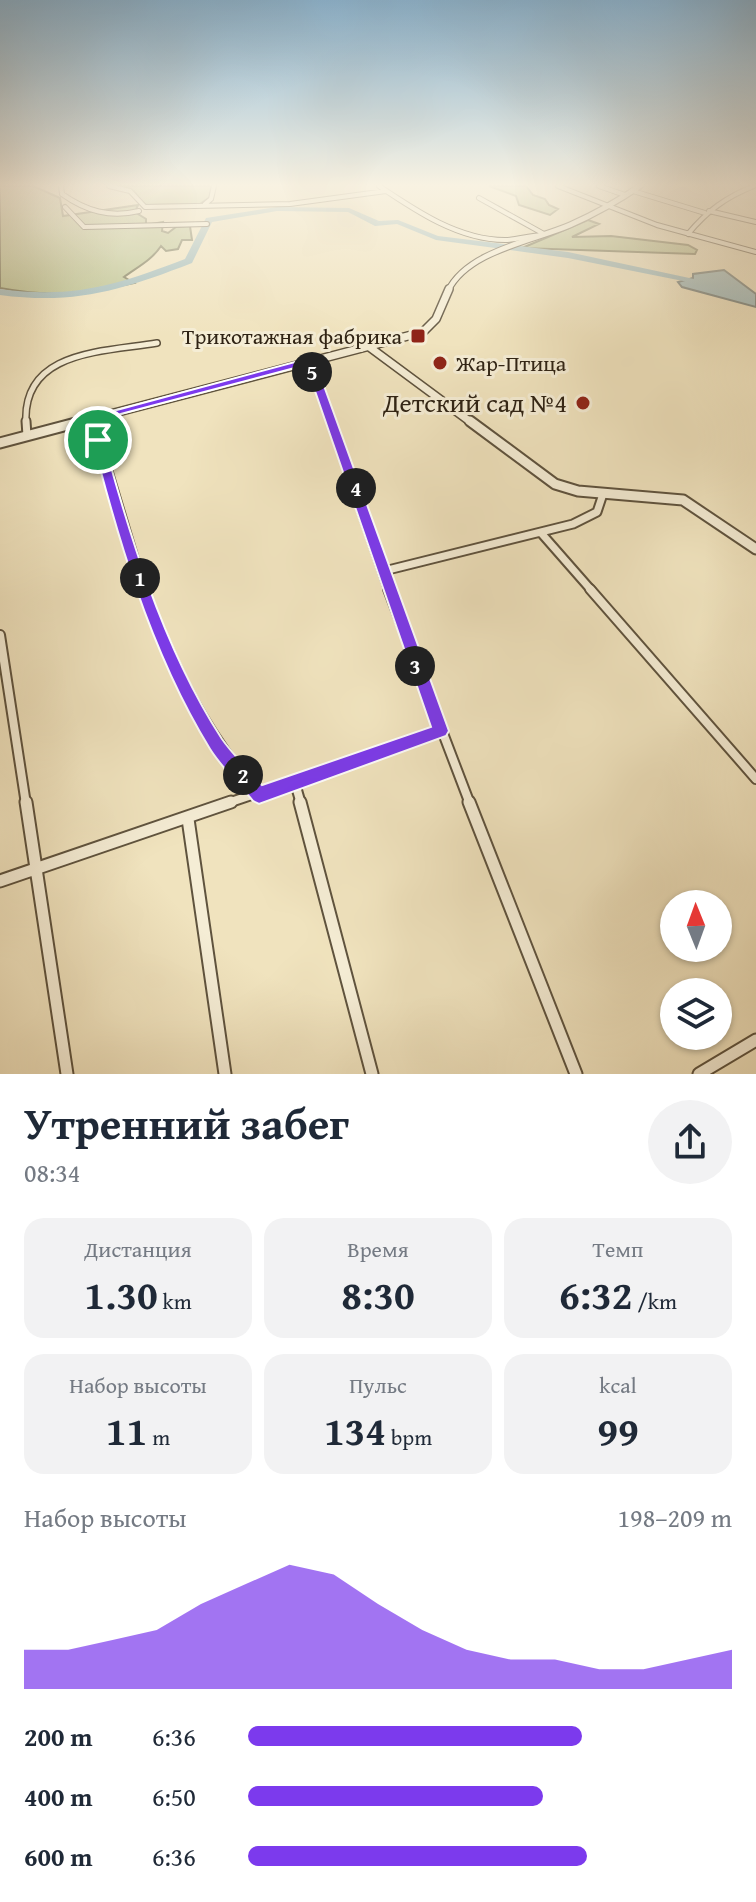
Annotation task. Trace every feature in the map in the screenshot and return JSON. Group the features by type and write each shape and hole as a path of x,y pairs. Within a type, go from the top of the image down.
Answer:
{"street":[{"path":"485,236 503,240 536,236"},
{"path":"0,443 431,328 454,280 489,257 542,236"},
{"path":"696,236 756,252"},
{"path":"27,436 25,402 45,372 61,359 157,343"},
{"path":"368,346 546,479 569,489 683,500 756,549"},
{"path":"310,361 440,731 576,1074"},
{"path":"92,418 140,577 172,657 217,745 259,795"},
{"path":"384,571 542,534 593,515 600,509 603,494"},
{"path":"542,534 756,779"},
{"path":"0,635 67,1074"},
{"path":"0,881 295,783 440,731"},
{"path":"295,783 372,1074"},
{"path":"188,819 225,1074"},
{"path":"699,1074 756,1040"}],"green space":[{"path":"0,236 191,236 192,240 182,240 178,249 166,251 161,246 149,260 124,277 134,283 67,293 0,288"},
{"path":"550,236 612,236 688,245 697,250 695,254 522,248"}],"water":[{"path":"724,270 756,294 756,307 682,287 678,282 693,278 693,274"}],"waterway":[{"path":"0,292 52,297 119,286 189,261 201,236"},
{"path":"432,236 568,255 703,282"}],"place":[{"name":"Трикотажная фабрика","path":"418,336"},
{"name":"Жар-Птица","path":"440,363"},
{"name":"Детский сад №4","path":"583,403"}],"route":[{"path":"310,361 440,731 259,795 217,745 172,657 140,577 98,440 92,418 310,361"}]}
